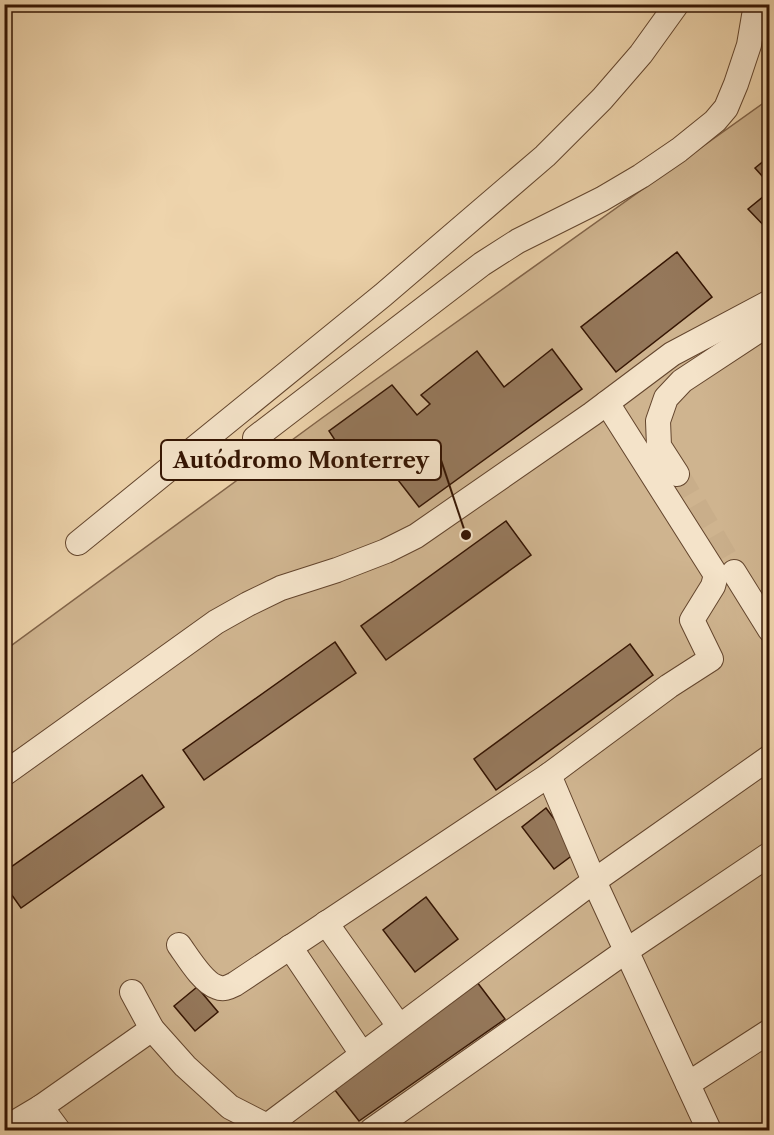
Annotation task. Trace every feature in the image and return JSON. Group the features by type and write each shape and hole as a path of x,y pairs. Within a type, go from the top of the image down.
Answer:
{"lane":[{"path":"78,543 383,295 545,156 602,99 641,54 677,4"},
{"path":"255,438 482,264 518,241 602,199 641,176 701,134 716,121 726,108 748,45 756,4"},
{"path":"4,774 216,622 281,588 337,570 386,551 416,536 607,403 672,354 770,302"},
{"path":"677,474 659,446 658,421 666,398 682,381 770,323"},
{"path":"178,945 204,977 218,988 226,988 235,984 549,775 711,659 692,620 713,586 716,575 607,403"},
{"path":"734,572 770,630"},
{"path":"132,992 153,1029 184,1066 230,1107 268,1128 362,1054 594,881 770,756"},
{"path":"549,775 594,881 709,1131"},
{"path":"372,1131 627,951 770,854"},
{"path":"326,923 399,1026"},
{"path":"290,947 362,1054"},
{"path":"4,1129 41,1107 153,1029"},
{"path":"688,1084 770,1031"},
{"path":"41,1107 58,1131"}],"shaded area":[{"path":"769,99 769,1130 5,1130 4,651 322,418"}],"building":[{"path":"770,156 770,185 755,168"},
{"path":"770,191 770,232 748,209"},
{"path":"677,252 712,297 616,372 581,327"},
{"path":"552,349 582,389 419,507 374,449 352,466 329,431 392,385 417,415 430,404 421,395 477,351 504,387"},
{"path":"506,521 531,555 386,660 361,626"},
{"path":"335,642 356,673 204,780 183,750"},
{"path":"630,644 653,675 496,790 474,759"},
{"path":"142,775 164,807 21,908 4,884 4,872"},
{"path":"546,808 578,851 554,869 522,827"},
{"path":"426,897 458,939 415,972 383,930"},
{"path":"477,982 505,1019 359,1121 334,1089"},
{"path":"197,987 218,1012 195,1031 174,1006"}],"tunnel":[{"path":"677,474 734,572"}],"place":[{"name":"Autódromo Monterrey","path":"466,535"}]}
